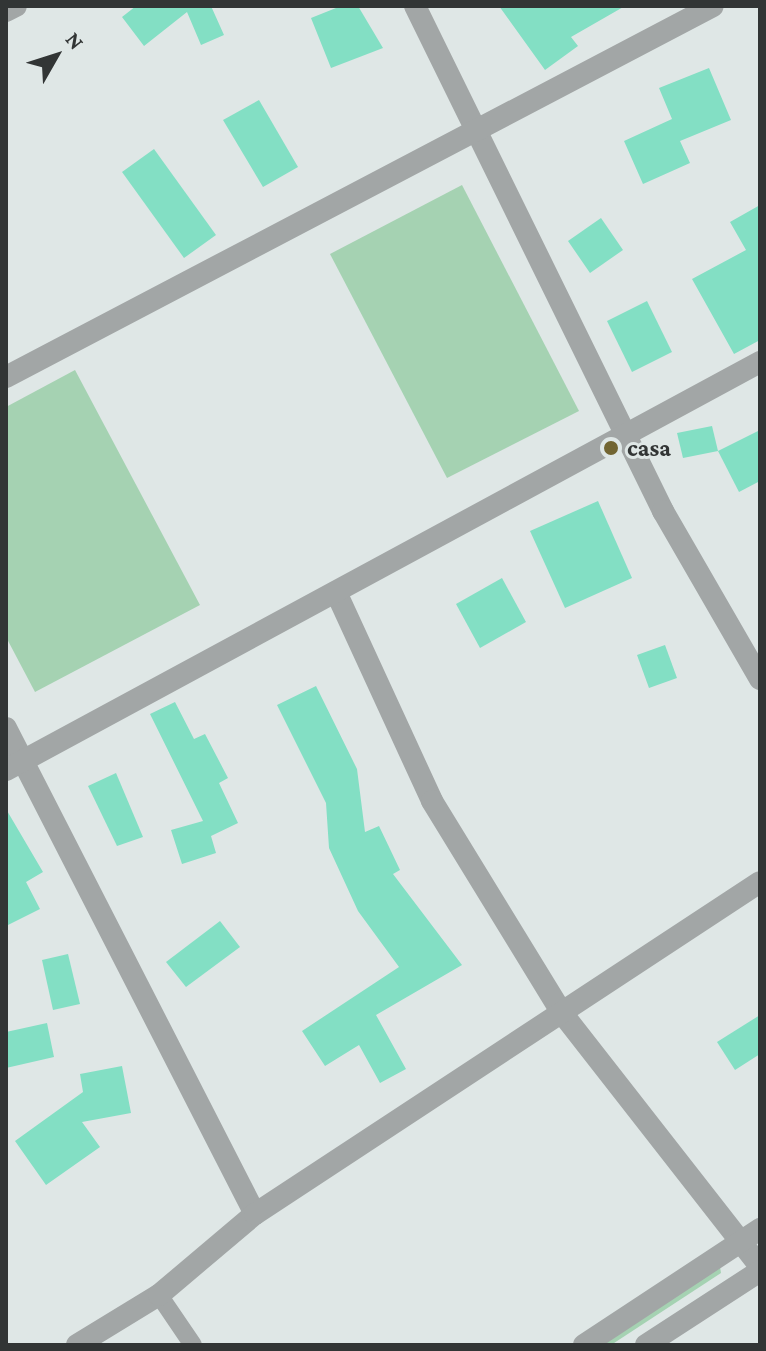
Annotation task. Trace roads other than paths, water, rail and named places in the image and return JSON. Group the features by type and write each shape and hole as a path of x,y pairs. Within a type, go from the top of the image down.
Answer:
{"street":[{"path":"6,11 16,6"},
{"path":"415,6 629,431 669,522 760,679"},
{"path":"6,377 713,6"},
{"path":"14,766 760,362"},
{"path":"336,592 432,801 562,1013 760,1268 646,1345"},
{"path":"6,728 14,766 255,1214"},
{"path":"77,1345 159,1295 255,1214 760,882"},
{"path":"584,1345 760,1229"}],"lane":[{"path":"159,1295 193,1345"}],"place":[{"name":"casa","path":"611,448"}]}
